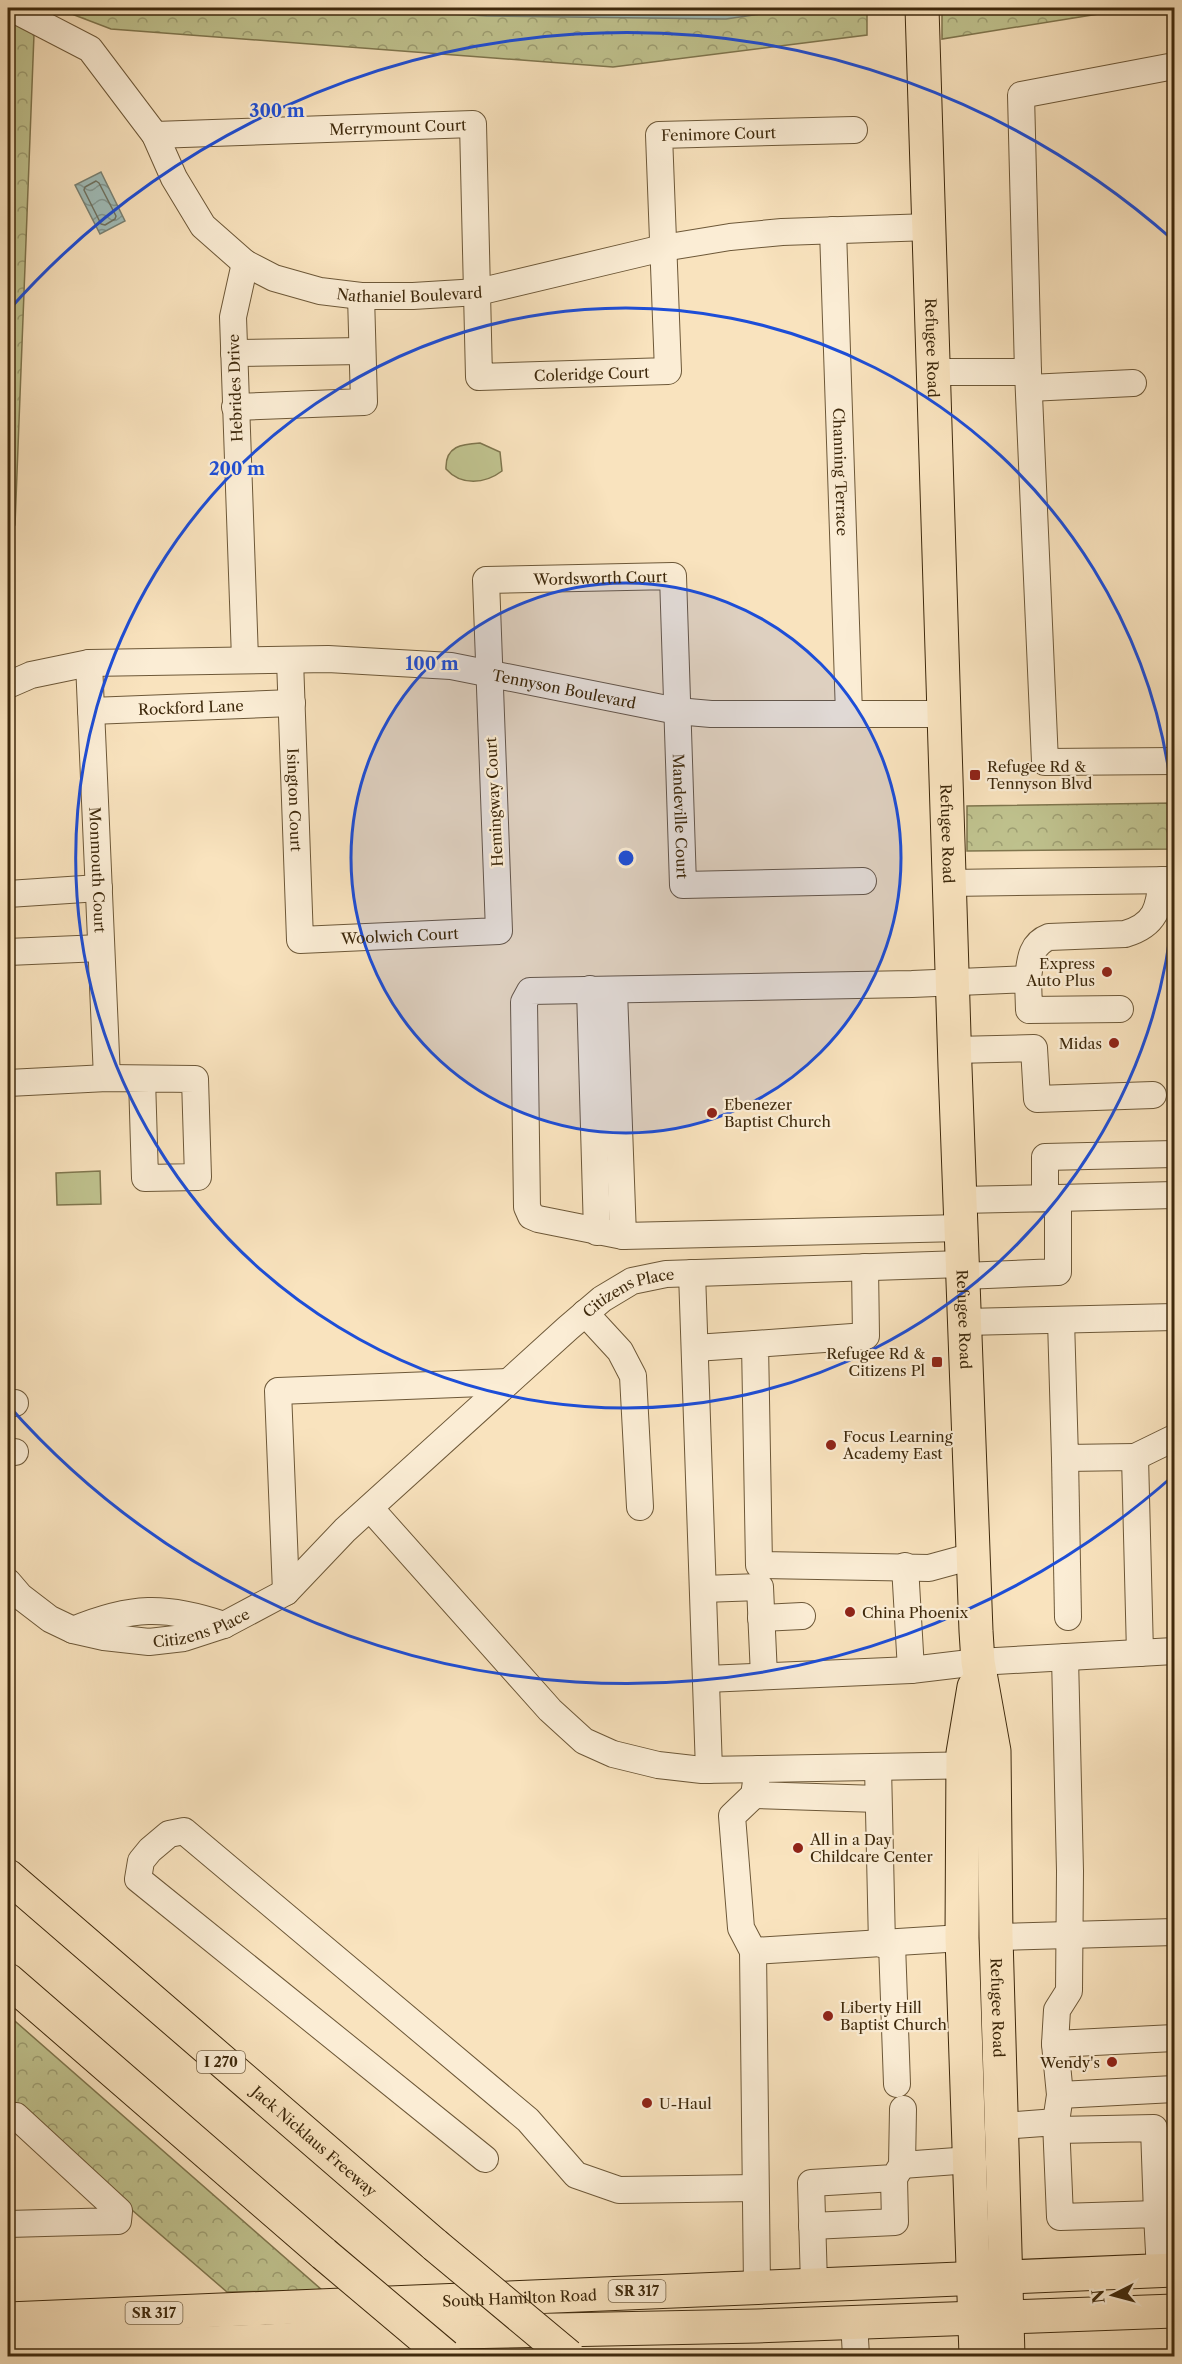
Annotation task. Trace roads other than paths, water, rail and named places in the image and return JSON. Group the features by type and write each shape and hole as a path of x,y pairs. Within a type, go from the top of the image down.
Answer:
{"main road":[{"name":"Refugee Road","path":"922,23 954,1050 978,1662 994,1751 978,1765 962,1938 976,2356"},
{"name":"Refugee Road","path":"978,1765 996,1937 1008,2356"},
{"name":"Jack Nicklaus Freeway","path":"8,1876 435,2245 568,2356"},
{"path":"8,1980 445,2356"},
{"name":"South Hamilton Road","path":"8,2319 756,2286 1167,2271"},
{"name":"SR 317","path":"8,2350 267,2341 404,2333 854,2322 1174,2311"}],"street":[{"name":"Nathaniel Boulevard","path":"11,8 90,49 155,135 174,178 203,226 245,263 274,278 320,291 361,296 478,292 663,248 730,237 833,230 930,227"},
{"path":"1174,66 1021,95 1028,380 1045,762 1174,760"},
{"name":"Merrymount Court","path":"155,135 473,124 478,292"},
{"name":"Fenimore Court","path":"663,248 659,135 854,130"},
{"name":"Channing Terrace","path":"833,230 849,714"},
{"name":"Coleridge Court","path":"478,292 478,377 668,371 663,248"},
{"name":"Hebrides Drive","path":"245,263 233,317 245,659"},
{"path":"235,407 364,402 361,296"},
{"path":"234,354 363,351"},
{"path":"934,372 1028,380 1133,383"},
{"name":"Wordsworth Court","path":"489,674 486,580 673,576 677,711"},
{"name":"Tennyson Boulevard","path":"8,685 31,675 89,663 328,659 450,666 677,711 711,714 945,714"},
{"name":"Isington Court","path":"290,660 300,940"},
{"name":"Monmouth Court","path":"89,663 107,1078"},
{"name":"Hemingway Court","path":"489,674 499,931"},
{"name":"Rockford Lane","path":"91,711 292,703"},
{"name":"Mandeville Court","path":"677,711 683,885 863,881"},
{"path":"949,883 1168,880 1159,905 1148,921 1134,931 1125,934 1043,939 1032,952 1028,979 1029,1010 1120,1009"},
{"path":"8,894 99,888"},
{"name":"Woolwich Court","path":"300,940 499,931"},
{"path":"8,952 101,948"},
{"path":"1028,979 952,983 530,991 524,1002 527,1208 531,1216 538,1219 623,1236 961,1214 1052,1198 1174,1195"},
{"path":"597,1232 602,990"},
{"path":"602,990 623,1236"},
{"path":"954,1050 1034,1048 1037,1099 1153,1095"},
{"path":"8,1083 107,1078 142,1079"},
{"path":"1052,1198 1044,1157 1174,1154"},
{"name":"Citizens Place","path":"8,1582 20,1596 50,1619 73,1630 104,1637 150,1642 184,1638 224,1625 286,1592 370,1508 508,1382 602,1299 632,1281 666,1274 865,1267 1058,1272 1052,1198"},
{"path":"695,1348 866,1336 865,1267"},
{"path":"692,1273 709,1770"},
{"path":"585,1313 620,1351 633,1376 640,1507"},
{"path":"964,1322 1174,1317"},
{"path":"1061,1320 1068,1617"},
{"path":"755,1344 764,1676"},
{"path":"286,1592 278,1391 508,1382"},
{"path":"1065,1458 1135,1457 1174,1438"},
{"path":"1135,1457 1140,1653"},
{"path":"370,1508 550,1710 584,1741 613,1754 658,1765 709,1770 978,1765"},
{"path":"703,1589 760,1576 905,1566 929,1568 974,1556"},
{"path":"905,1566 911,1670"},
{"path":"761,1617 802,1616"},
{"path":"706,1679 911,1670 978,1662 1174,1651"},
{"path":"1065,1657 1070,1871 1069,1991 1057,2010 1056,2044 1060,2095 1056,2126 1060,2217 1157,2214"},
{"path":"878,1767 878,1799 897,2084"},
{"path":"756,2286 753,1951 741,1928 732,1816 753,1796 758,1769"},
{"path":"753,1796 878,1799"},
{"path":"485,2160 138,1879 141,1861 150,1850 169,1834 184,1831 528,2120 576,2175 619,2190 755,2188"},
{"path":"996,1937 1174,1932"},
{"path":"753,1951 962,1938"},
{"path":"1056,2044 1174,2038"},
{"path":"1060,2095 1174,2089"},
{"path":"812,2226 895,2222 903,2109"},
{"path":"8,2117 16,2116 119,2211 118,2221 8,2224"},
{"path":"1003,2126 1154,2128 1157,2214 1167,2271"},
{"path":"813,2284 812,2183 970,2160"},
{"path":"854,2322 856,2356"}],"water":[{"path":"338,8 803,8 726,19 487,16"},
{"path":"101,172 125,221 100,234 75,185"}],"place":[{"name":"Refugee Rd & Tennyson Blvd","path":"975,775"},
{"name":"Express Auto Plus","path":"1107,972"},
{"name":"Midas","path":"1114,1043"},
{"name":"Ebenezer Baptist Church","path":"712,1113"},
{"name":"Refugee Rd & Citizens Pl","path":"937,1362"},
{"name":"Focus Learning Academy East","path":"831,1445"},
{"name":"China Phoenix","path":"850,1612"},
{"name":"All in a Day Childcare Center","path":"798,1848"},
{"name":"Liberty Hill Baptist Church","path":"828,2016"},
{"name":"Wendy's","path":"1112,2062"},
{"name":"U-Haul","path":"647,2103"}]}
